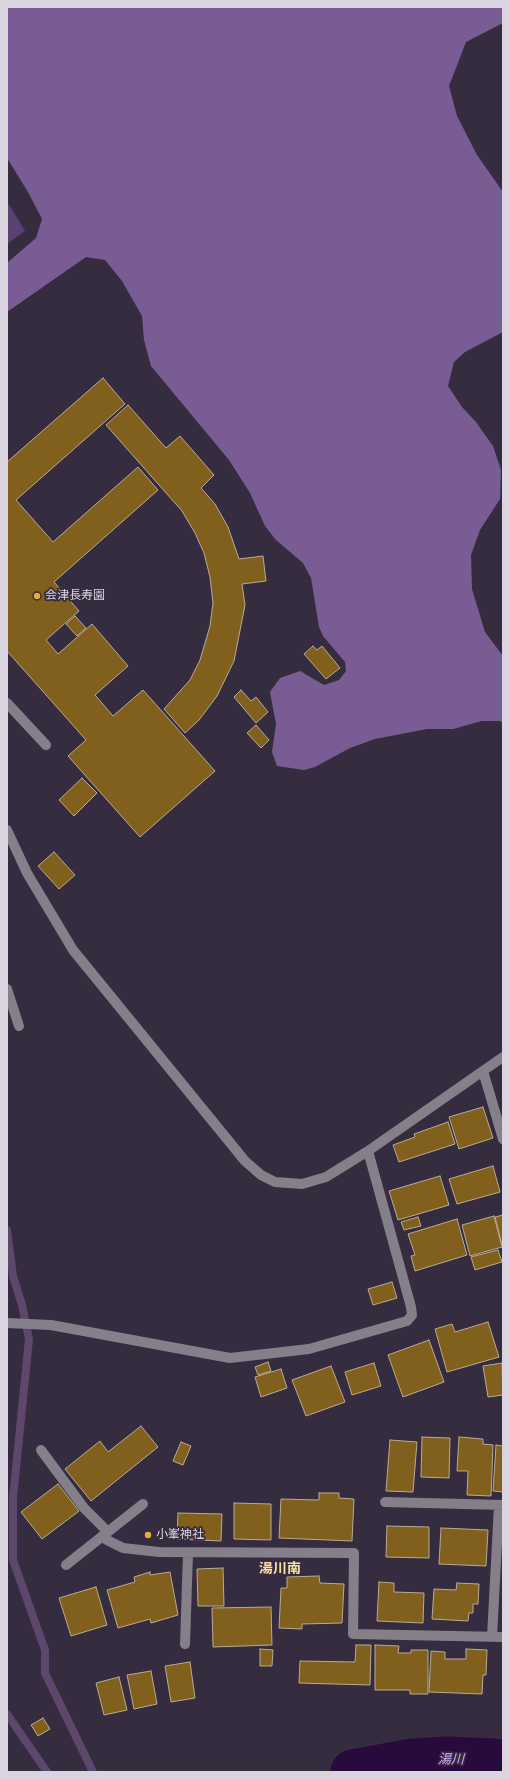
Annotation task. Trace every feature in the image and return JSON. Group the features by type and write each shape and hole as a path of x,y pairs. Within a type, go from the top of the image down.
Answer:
{"street":[{"path":"7,703 46,745"},
{"path":"8,837 27,873 73,950 245,1160 261,1175 274,1182 302,1184 326,1177 368,1151 503,1057"},
{"path":"7,989 19,1026"},
{"path":"483,1071 503,1140"},
{"path":"7,1323 51,1325 230,1358 309,1349 407,1321 412,1315 411,1307 368,1151"},
{"path":"41,1450 105,1534 107,1540 123,1548 159,1552 188,1553 354,1554 353,1634 503,1637"},
{"path":"385,1502 501,1505 492,1637"},
{"path":"66,1565 143,1504"},
{"path":"185,1644 188,1553"}],"shaded area":[{"path":"7,7 503,7 503,23 466,42 449,86 457,116 477,155 503,192 503,332 465,352 454,362 448,386 462,407 476,422 493,446 501,470 500,499 480,530 471,555 472,589 485,632 503,656 503,723 500,721 482,721 453,729 427,729 375,739 350,748 315,767 304,770 277,766 272,752 276,724 270,692 280,678 300,671 324,685 339,680 346,671 345,662 323,636 319,627 311,578 303,563 276,540 265,526 250,493 229,460 151,366 144,340 142,316 122,281 105,260 86,257 7,312 7,263 36,238 42,219 28,192 7,158"},
{"path":"7,201 25,231 7,244"}],"building":[{"name":"会津長寿園","path":"103,378 125,404 16,500 53,542 138,467 158,490 54,582 79,611 46,640 58,654 92,624 128,666 95,695 113,716 143,690 215,771 140,837 68,756 86,740 7,651 7,462"},
{"path":"128,405 166,448 180,436 214,475 201,488 215,504 228,527 239,559 263,556 266,581 242,584 245,605 234,661 217,696 199,720 185,733 164,709 190,680 200,660 210,626 213,603 210,577 204,553 195,533 182,511 106,425"},
{"path":"75,616 86,628 77,636 66,624"},
{"path":"313,646 317,650 322,646 340,668 326,679 304,654"},
{"path":"241,690 251,701 256,697 268,712 256,723 234,697"},
{"path":"256,725 269,740 261,748 247,733"},
{"path":"82,778 97,793 74,816 59,800"},
{"path":"54,852 75,875 59,889 38,866"},
{"path":"483,1107 493,1138 459,1149 449,1117"},
{"path":"448,1122 455,1144 399,1162 393,1145 415,1137 414,1134"},
{"path":"493,1166 500,1192 457,1204 449,1179"},
{"path":"440,1176 449,1205 398,1220 389,1191"},
{"path":"503,1215 503,1244 502,1245 495,1217"},
{"path":"494,1216 502,1247 470,1256 462,1225"},
{"path":"418,1217 421,1226 404,1230 401,1222"},
{"path":"457,1219 467,1255 415,1271 411,1256 415,1255 408,1234"},
{"path":"498,1250 502,1262 475,1270 471,1257"},
{"path":"392,1282 397,1298 373,1305 368,1289"},
{"path":"488,1322 499,1357 447,1372 435,1329 452,1324 455,1332"},
{"path":"429,1340 444,1382 403,1397 388,1355"},
{"path":"268,1362 271,1371 258,1375 255,1367"},
{"path":"374,1363 381,1386 352,1395 345,1372"},
{"path":"502,1363 503,1395 488,1397 483,1366"},
{"path":"331,1366 345,1402 306,1416 292,1380"},
{"path":"281,1369 287,1388 261,1397 255,1377"},
{"path":"141,1426 158,1447 91,1501 65,1469 100,1441 108,1452"},
{"path":"422,1437 450,1438 449,1478 421,1477"},
{"path":"459,1437 483,1439 483,1444 493,1445 491,1496 467,1495 468,1471 457,1471"},
{"path":"390,1440 417,1442 413,1492 386,1491"},
{"path":"181,1442 191,1446 183,1465 173,1461"},
{"path":"496,1445 503,1446 503,1492 493,1491"},
{"path":"58,1484 79,1511 42,1539 21,1512"},
{"path":"319,1493 339,1493 339,1498 354,1499 352,1541 279,1538 281,1499 319,1500"},
{"path":"234,1503 271,1504 271,1540 234,1539"},
{"path":"178,1513 222,1514 221,1541 177,1539"},
{"path":"387,1526 429,1527 429,1558 386,1557"},
{"path":"441,1528 488,1530 486,1566 439,1564"},
{"path":"223,1568 224,1606 198,1606 197,1569"},
{"path":"150,1572 150,1575 170,1572 178,1615 151,1623 150,1619 118,1628 107,1590 135,1582 134,1577"},
{"path":"319,1576 320,1583 344,1584 342,1623 302,1624 302,1629 279,1628 281,1588 287,1588 287,1577"},
{"path":"379,1582 394,1583 394,1592 424,1593 423,1623 377,1621"},
{"path":"457,1583 479,1584 478,1604 473,1604 473,1613 469,1613 468,1621 432,1619 434,1589 456,1590"},
{"path":"96,1587 107,1625 71,1636 59,1598"},
{"path":"271,1607 272,1645 213,1647 212,1608"},
{"path":"356,1645 371,1645 370,1685 299,1683 300,1661 355,1662"},
{"path":"375,1645 399,1646 398,1653 411,1653 411,1650 428,1650 428,1694 410,1694 410,1690 375,1690"},
{"path":"260,1649 273,1650 272,1666 260,1666"},
{"path":"466,1649 487,1650 486,1675 483,1675 482,1694 429,1692 431,1651 445,1652 445,1659 466,1659"},
{"path":"190,1662 195,1698 171,1702 165,1666"},
{"path":"151,1671 157,1704 134,1709 127,1675"},
{"path":"119,1677 127,1710 104,1715 96,1683"},
{"path":"43,1718 50,1729 38,1736 31,1725"}],"waterway":[{"path":"7,1230 13,1276 22,1305 29,1339 13,1498 13,1560 45,1650 45,1673 93,1772"},
{"path":"7,1714 47,1772"},
{"name":"湯川","path":"353,1772 413,1761 447,1759 494,1761 503,1763"}],"place":[{"name":"会津長寿園","path":"37,596"},
{"name":"小峯神社","path":"148,1535"}],"district":[{"name":"湯川南","path":"280,1569"}]}
